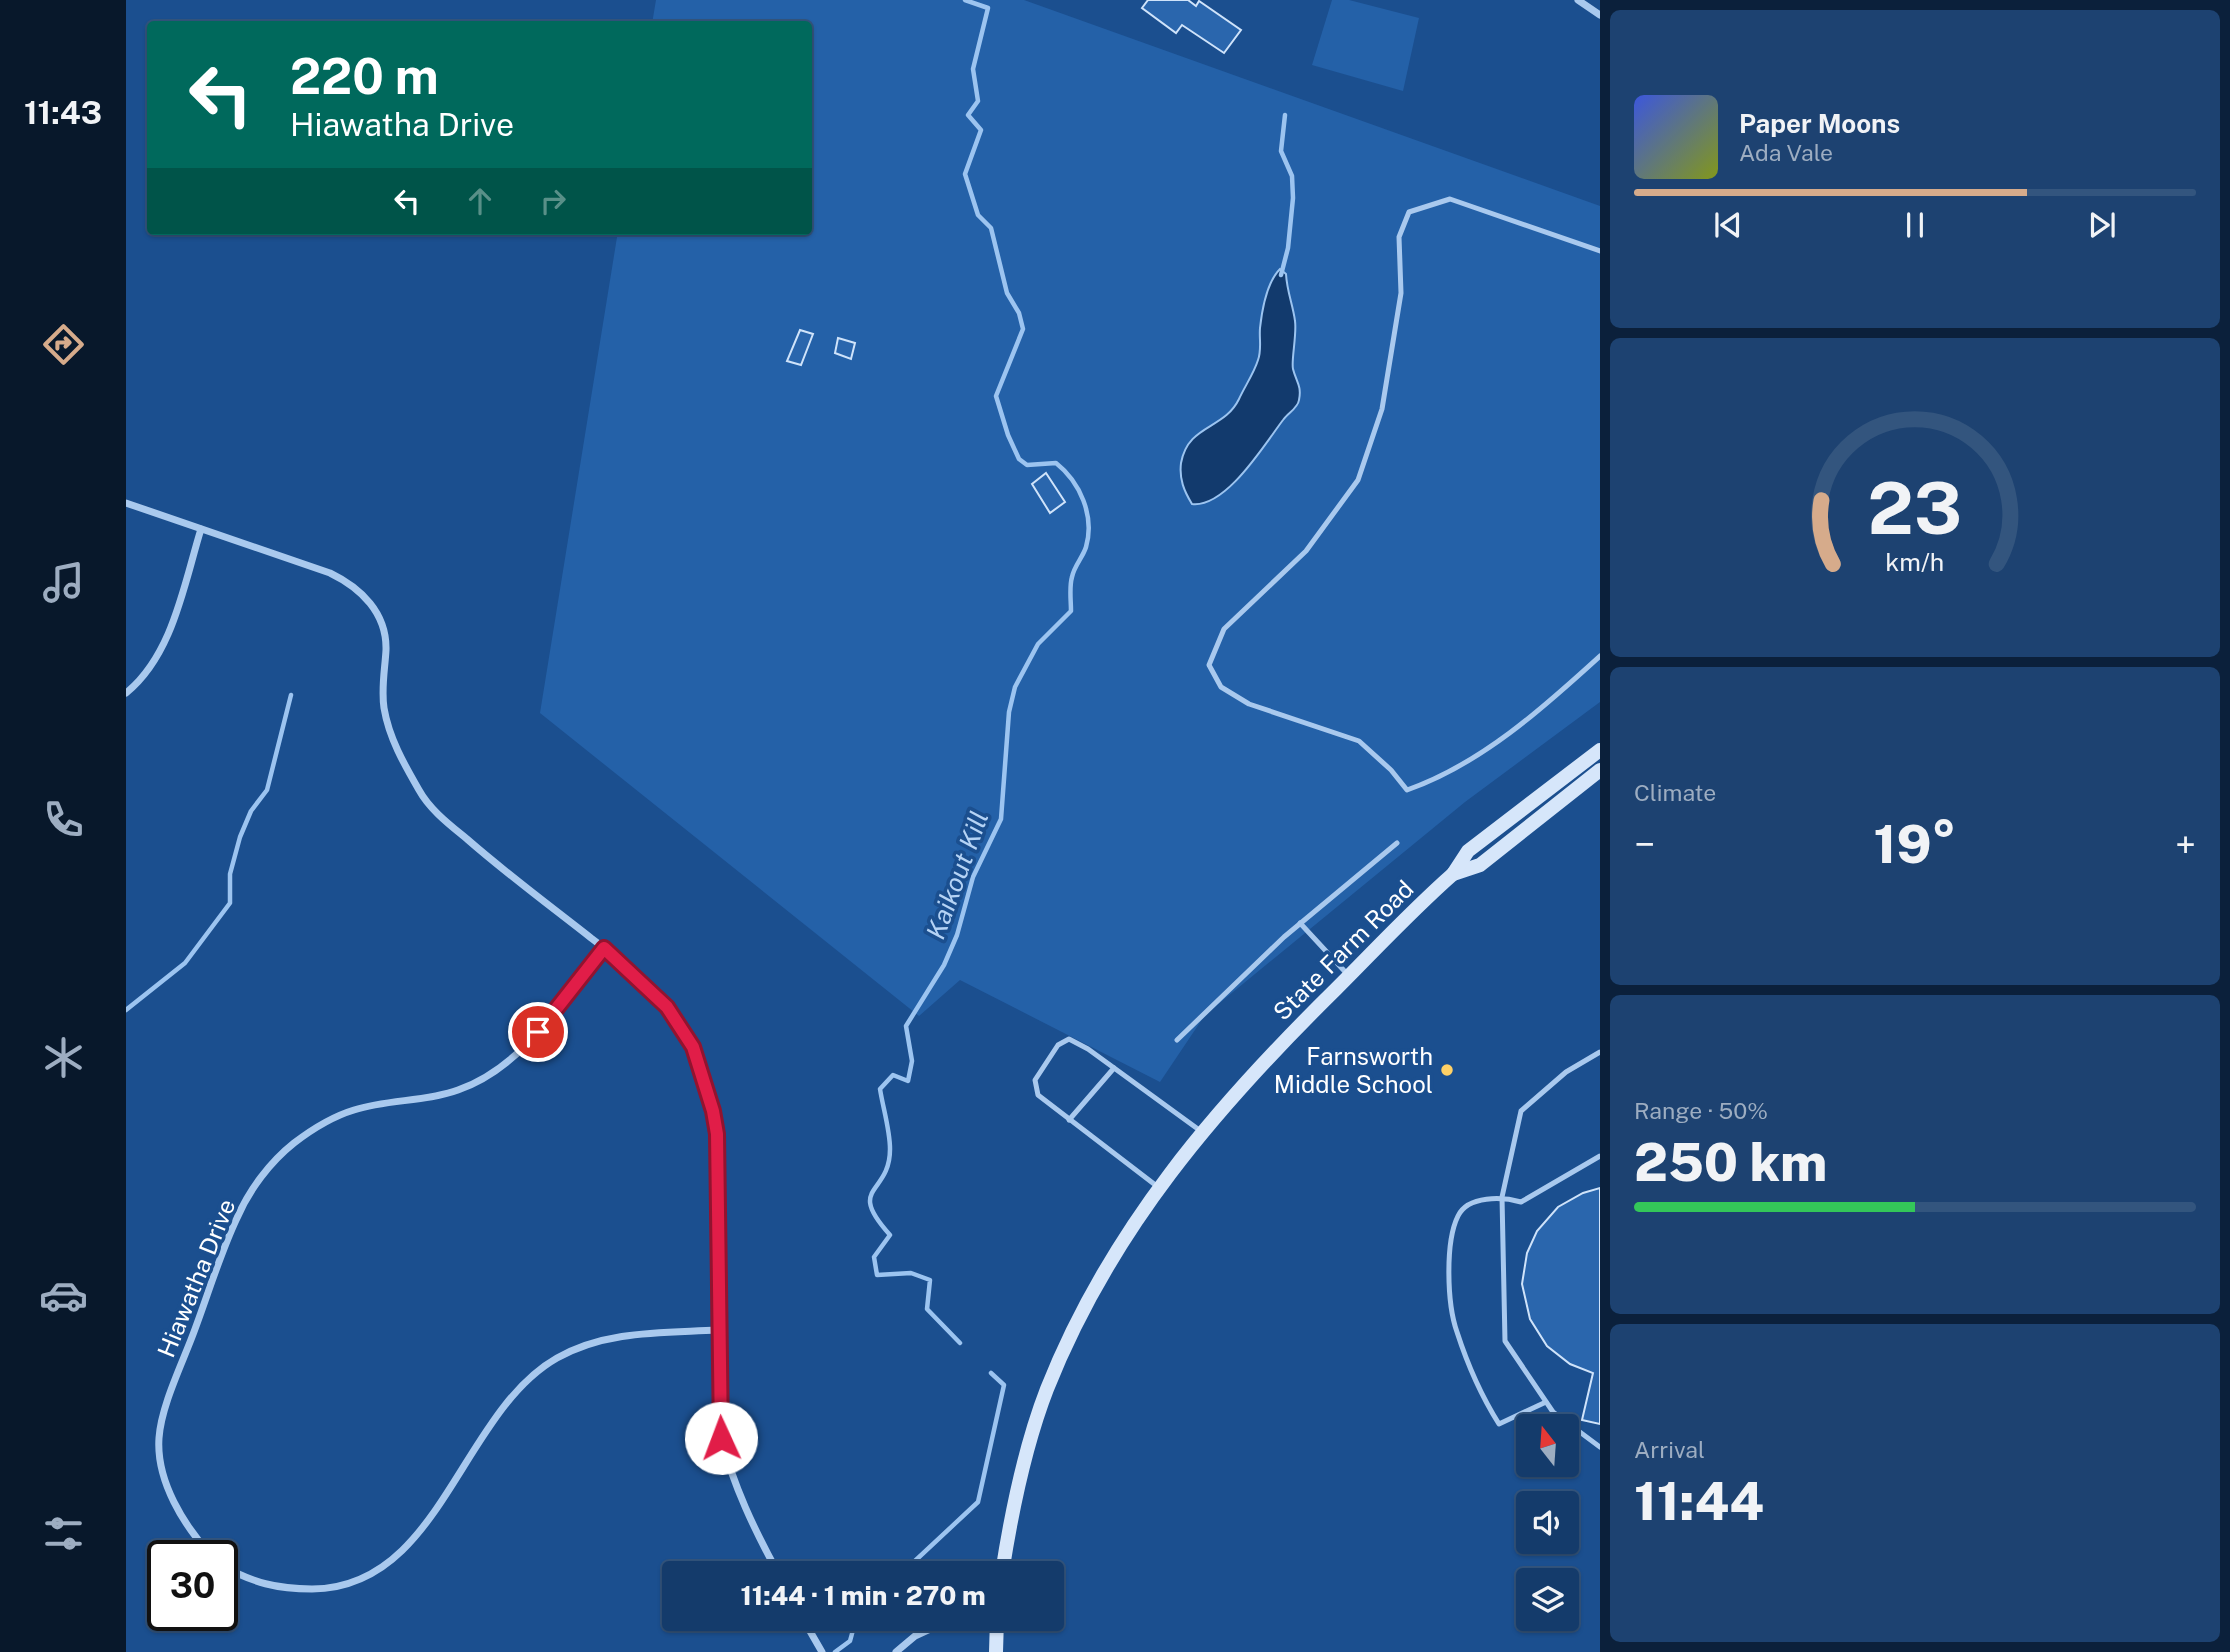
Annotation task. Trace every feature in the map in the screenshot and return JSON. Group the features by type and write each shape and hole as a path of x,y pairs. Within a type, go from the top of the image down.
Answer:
{"main road":[{"name":"State Farm Road","path":"1004,1561 1012,1516 1046,1391 1089,1298 1158,1187 1276,1047 1453,874 1468,851 1600,750"},
{"name":"State Farm Road","path":"1453,874 1480,865 1600,770"},
{"path":"996,1652 997,1631"}],"street":[{"path":"1578,0 1600,15"},
{"path":"126,503 350,583 376,610 382,626 386,646 383,692 389,730 421,794 441,817 484,854 604,948 667,1007 693,1047 702,1071 717,1134 717,1330 721,1438 732,1479 772,1561"},
{"path":"126,693 148,670 174,620 201,529"},
{"name":"Hiawatha Drive","path":"197,1540 171,1495 160,1462 159,1437 173,1387 237,1217 260,1178 294,1143 337,1117 355,1109 442,1095 477,1082 516,1056 604,948"},
{"path":"238,1574 281,1589 322,1589 342,1585 375,1570 421,1533 484,1434 511,1398 534,1374 557,1358 597,1340 717,1330"},
{"path":"810,1631 822,1652"},
{"path":"896,1652 915,1636 926,1631"}],"lane":[{"path":"1600,251 1450,199 1409,212 1399,237 1401,293 1382,409 1358,480 1306,551 1224,629 1209,665 1221,687 1249,704 1359,741 1391,769 1407,790 1437,779 1537,714 1600,656"},
{"path":"1177,1040 1300,923 1397,843"},
{"path":"1300,923 1349,976"},
{"path":"1158,1187 1038,1095 1034,1086 1035,1080 1058,1045 1069,1039 1202,1132"},
{"path":"1600,1052 1566,1072 1521,1111 1502,1197 1505,1341 1553,1412 1600,1447"},
{"path":"1069,1120 1114,1068"},
{"path":"1546,1402 1499,1424 1456,1330 1448,1260 1458,1214 1469,1204 1502,1197 1521,1202 1600,1156"}],"shaded area":[{"path":"656,0 1024,0 1600,206 1600,702 1465,802 1205,1015 1160,1082 960,980 919,1016 540,713 617,235 812,235 812,21 652,21"},
{"path":"1332,0 1349,0 1419,18 1403,91 1312,65"},
{"path":"1280,269 1286,274 1295,321 1293,365 1299,387 1298,403 1231,486 1205,503 1192,504 1181,480 1181,463 1185,450 1198,434 1225,417 1252,375 1259,356 1260,328 1266,297"}],"building":[{"path":"1148,0 1188,0 1196,6 1199,1 1241,30 1224,53 1182,25 1176,33 1142,8"},
{"path":"800,330 813,334 801,365 787,361"},
{"path":"838,338 855,343 851,359 835,353"},
{"path":"1046,473 1065,502 1050,513 1032,484"},
{"path":"1600,1188 1600,1424 1582,1420 1593,1373 1570,1364 1547,1346 1530,1319 1522,1284 1527,1253 1537,1231 1558,1207 1583,1193"}],"waterway":[{"name":"Kaikout Kill","path":"960,1343 927,1309 930,1280 911,1273 877,1275 874,1257 890,1235 877,1219 870,1198 884,1175 890,1149 880,1089 893,1075 908,1081 912,1061 906,1026 944,965 957,935 973,877 1001,819 1009,712 1015,687 1038,644 1071,611 1071,581 1086,547 1088,535 1087,512 1072,480 1056,463 1027,465 1019,459 1008,435 996,396 1023,329 1019,313 1007,293 991,228 978,215 965,174 981,130 968,115 978,101 973,69 988,8 965,0"},
{"path":"1281,275 1288,248 1293,198 1292,176 1281,151 1285,115"},
{"path":"126,1010 185,963 230,903 230,874 240,837 251,811 267,790 291,695"},
{"name":"Kaikout Kill","path":"915,1561 978,1502 1004,1385 991,1373"},
{"name":"Kaikout Kill","path":"835,1652 850,1641 853,1631"}],"place":[{"name":"Farnsworth Middle School","path":"1447,1070"}],"route":[{"path":"538,1032 604,948 651,989 667,1007 693,1047 702,1071 717,1134 717,1330 721,1438"}]}
